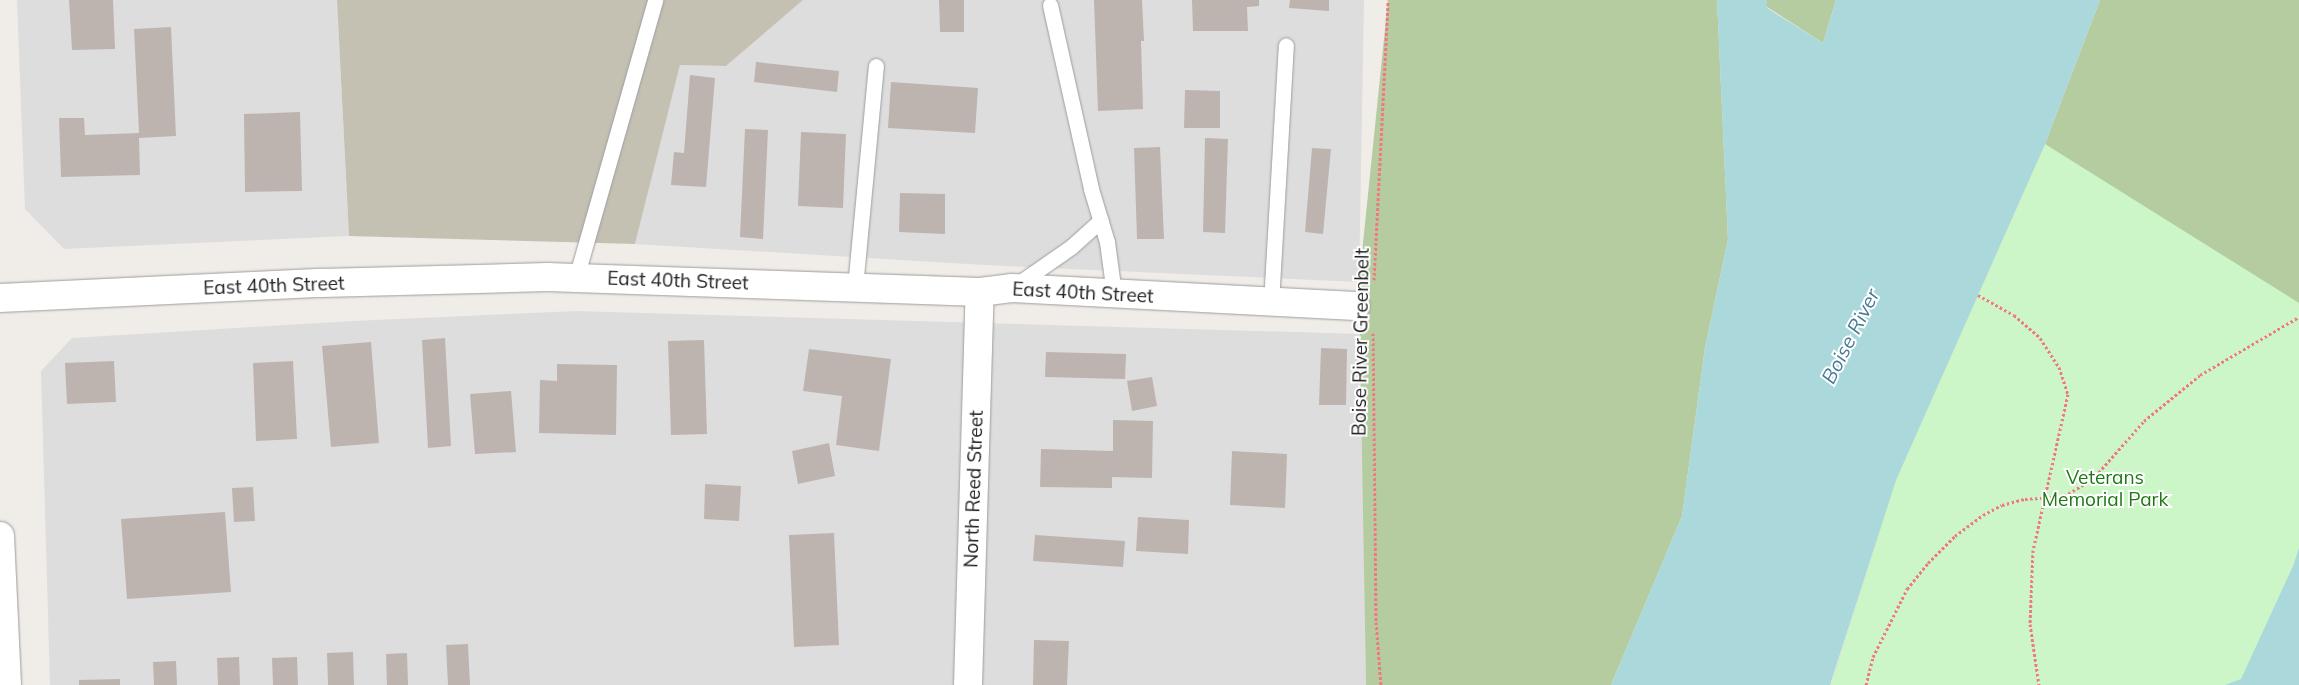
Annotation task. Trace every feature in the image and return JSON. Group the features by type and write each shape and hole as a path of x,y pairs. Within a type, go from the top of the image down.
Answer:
{"street":[{"name":"East 40th Street","path":"0,298 322,283 547,277 980,292 1012,288 1271,303 1368,306"},
{"name":"North Reed Street","path":"968,685 980,292"},
{"path":"0,536 6,685"}],"lane":[{"path":"576,278 655,0"},
{"path":"1050,5 1091,189 1107,242 1114,294"},
{"path":"1271,303 1286,45"},
{"path":"855,287 876,66"},
{"path":"1012,288 1071,248 1101,220"}],"path":[{"name":"Boise River Greenbelt","path":"1381,685 1376,622 1368,306 1388,0"},
{"path":"1978,296 2014,315 2040,338 2059,367 2068,394 2033,550 2030,582 2030,624 2039,685"},
{"path":"1866,685 1873,656 1907,589 1928,563 1955,536 1982,515 2010,503 2024,499 2064,496 2092,480 2144,421 2200,375 2299,317"}],"shaded area":[{"path":"17,0 337,0 349,236 64,249 25,209"},
{"path":"337,0 803,0 726,66 680,65 635,244 349,236"},
{"path":"803,0 1364,0 1359,282 985,265 635,244 680,65 726,66"},
{"path":"576,311 1361,334 1366,685 50,685 41,371 72,338 353,321"}],"green space":[{"path":"1388,0 1717,0 1728,239 1705,348 1682,516 1611,685 1366,685 1359,282"},
{"path":"1767,0 1836,0 1823,43 1767,7"},
{"name":"Veterans Memorial Park","path":"2100,0 2299,0 2299,548 2225,685 1831,685 1896,480 2045,144"},
{"name":"Veterans Memorial Park","path":"2045,144 2299,303 2299,685 1831,685 1896,480"}],"water":[{"name":"Boise River","path":"1717,0 1767,0 1767,8 1823,43 1836,0 2100,0 2045,144 1896,480 1830,685 1611,685 1682,516 1705,348 1728,239"},
{"path":"2299,548 2299,685 2225,685 2241,679 2293,566"}],"building":[{"path":"69,0 113,0 115,49 72,50"},
{"path":"939,0 964,0 964,32 940,32"},
{"path":"1094,0 1142,0 1144,41 1141,41 1143,109 1098,111"},
{"path":"1192,0 1259,0 1259,6 1247,7 1248,31 1193,31"},
{"path":"1290,0 1329,0 1329,11 1289,8"},
{"path":"171,27 176,136 139,138 140,175 61,177 59,118 84,118 85,135 139,133 134,29"},
{"path":"756,62 839,71 837,92 754,82"},
{"path":"690,75 715,78 706,187 671,185 674,152 684,153"},
{"path":"891,82 978,88 975,133 888,128"},
{"path":"1185,90 1220,91 1220,128 1184,128"},
{"path":"300,112 302,191 245,192 244,114"},
{"path":"745,129 768,130 763,239 740,237"},
{"path":"801,132 846,134 843,208 798,206"},
{"path":"1205,138 1228,139 1225,233 1203,232"},
{"path":"1160,147 1164,239 1137,239 1134,148"},
{"path":"1312,148 1331,149 1323,234 1305,232"},
{"path":"900,193 945,194 945,234 899,232"},
{"path":"445,338 451,446 428,448 422,340"},
{"path":"704,340 707,434 671,435 668,341"},
{"path":"371,342 379,443 331,447 322,346"},
{"path":"1321,348 1347,349 1346,405 1319,405"},
{"path":"809,349 891,359 879,451 836,445 842,396 803,391"},
{"path":"1046,352 1126,354 1125,379 1045,377"},
{"path":"114,361 116,402 67,404 65,363"},
{"path":"293,361 297,439 256,441 253,363"},
{"path":"557,364 617,365 616,435 539,433 540,380 557,381"},
{"path":"1152,377 1157,406 1132,411 1127,381"},
{"path":"511,391 516,452 475,454 470,394"},
{"path":"1113,420 1153,421 1152,478 1112,477 1112,488 1040,487 1041,449 1113,451"},
{"path":"829,443 835,476 798,484 792,451"},
{"path":"1232,451 1287,454 1285,508 1230,505"},
{"path":"705,484 741,486 739,521 704,519"},
{"path":"253,487 255,521 234,522 232,488"},
{"path":"225,512 231,592 127,599 121,519"},
{"path":"1138,517 1189,520 1188,554 1136,551"},
{"path":"834,533 839,645 794,647 789,535"},
{"path":"1035,535 1125,541 1123,567 1033,561"},
{"path":"1034,640 1069,641 1067,685 1033,685"},
{"path":"468,644 470,685 448,685 446,645"},
{"path":"353,652 354,685 328,685 327,653"},
{"path":"407,653 408,685 387,685 386,654"},
{"path":"239,657 240,685 218,685 217,658"},
{"path":"297,657 298,685 273,685 272,658"},
{"path":"176,661 177,685 154,685 153,662"},
{"path":"120,679 120,685 79,685 79,680"}]}
